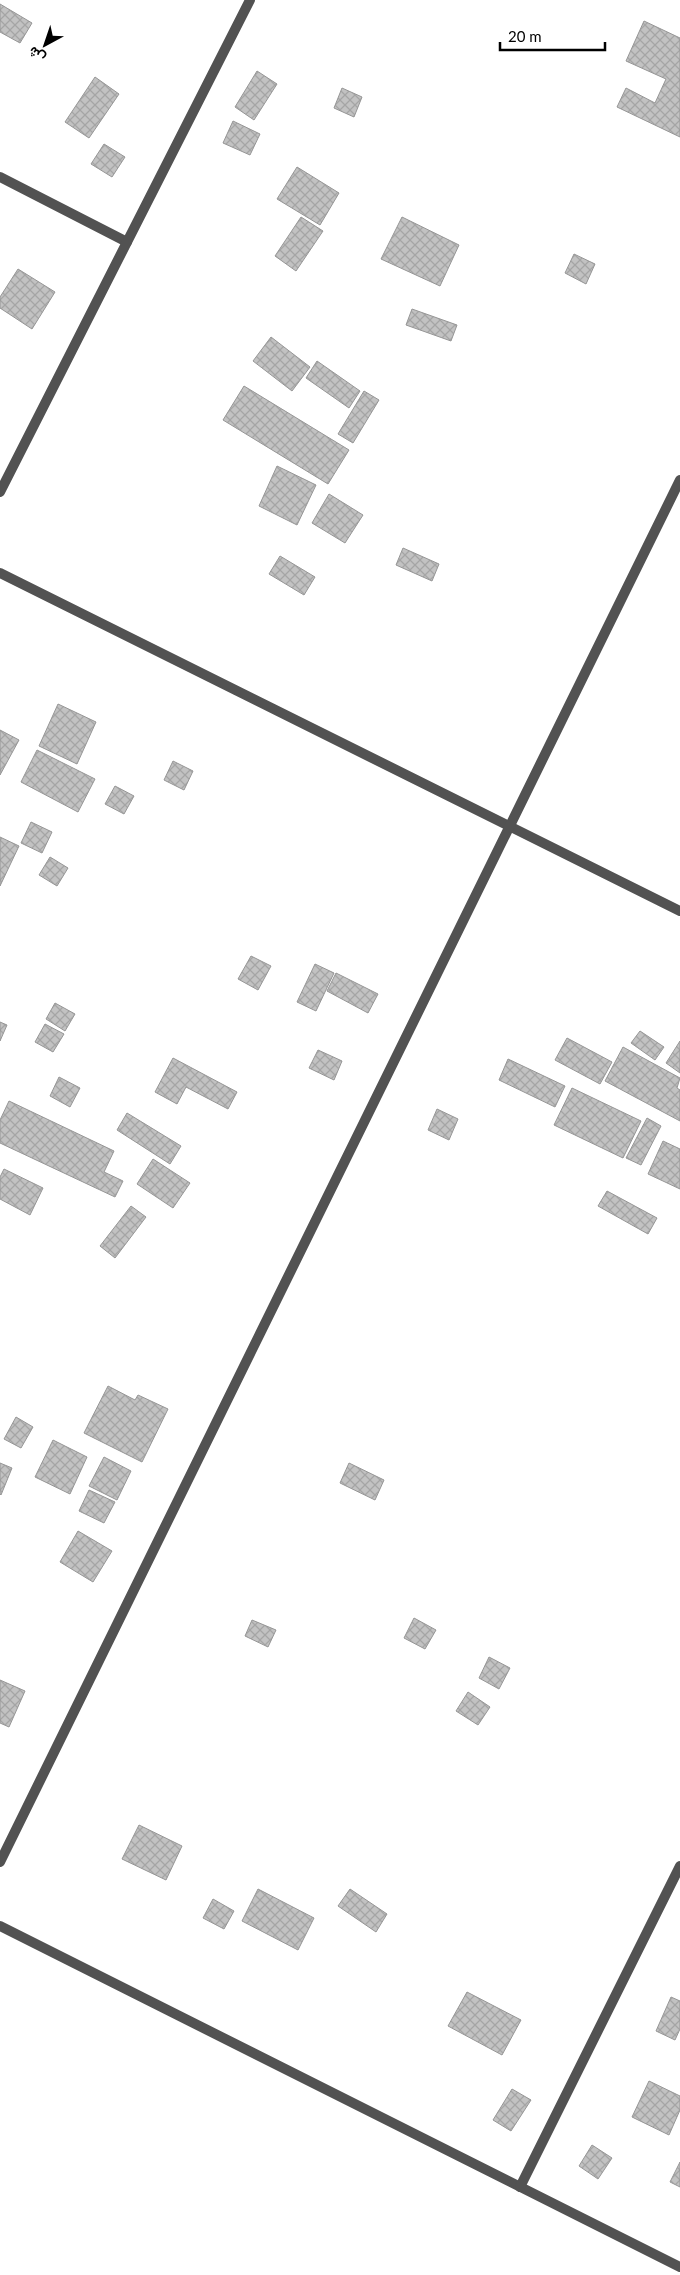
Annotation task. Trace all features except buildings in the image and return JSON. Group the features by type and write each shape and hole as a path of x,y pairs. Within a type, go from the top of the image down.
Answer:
{"street":[{"path":"0,492 250,0"},
{"path":"0,177 127,242"},
{"path":"0,1862 680,480"},
{"path":"0,573 680,911"},
{"path":"520,2187 680,1866"},
{"path":"0,1926 680,2267"}]}
